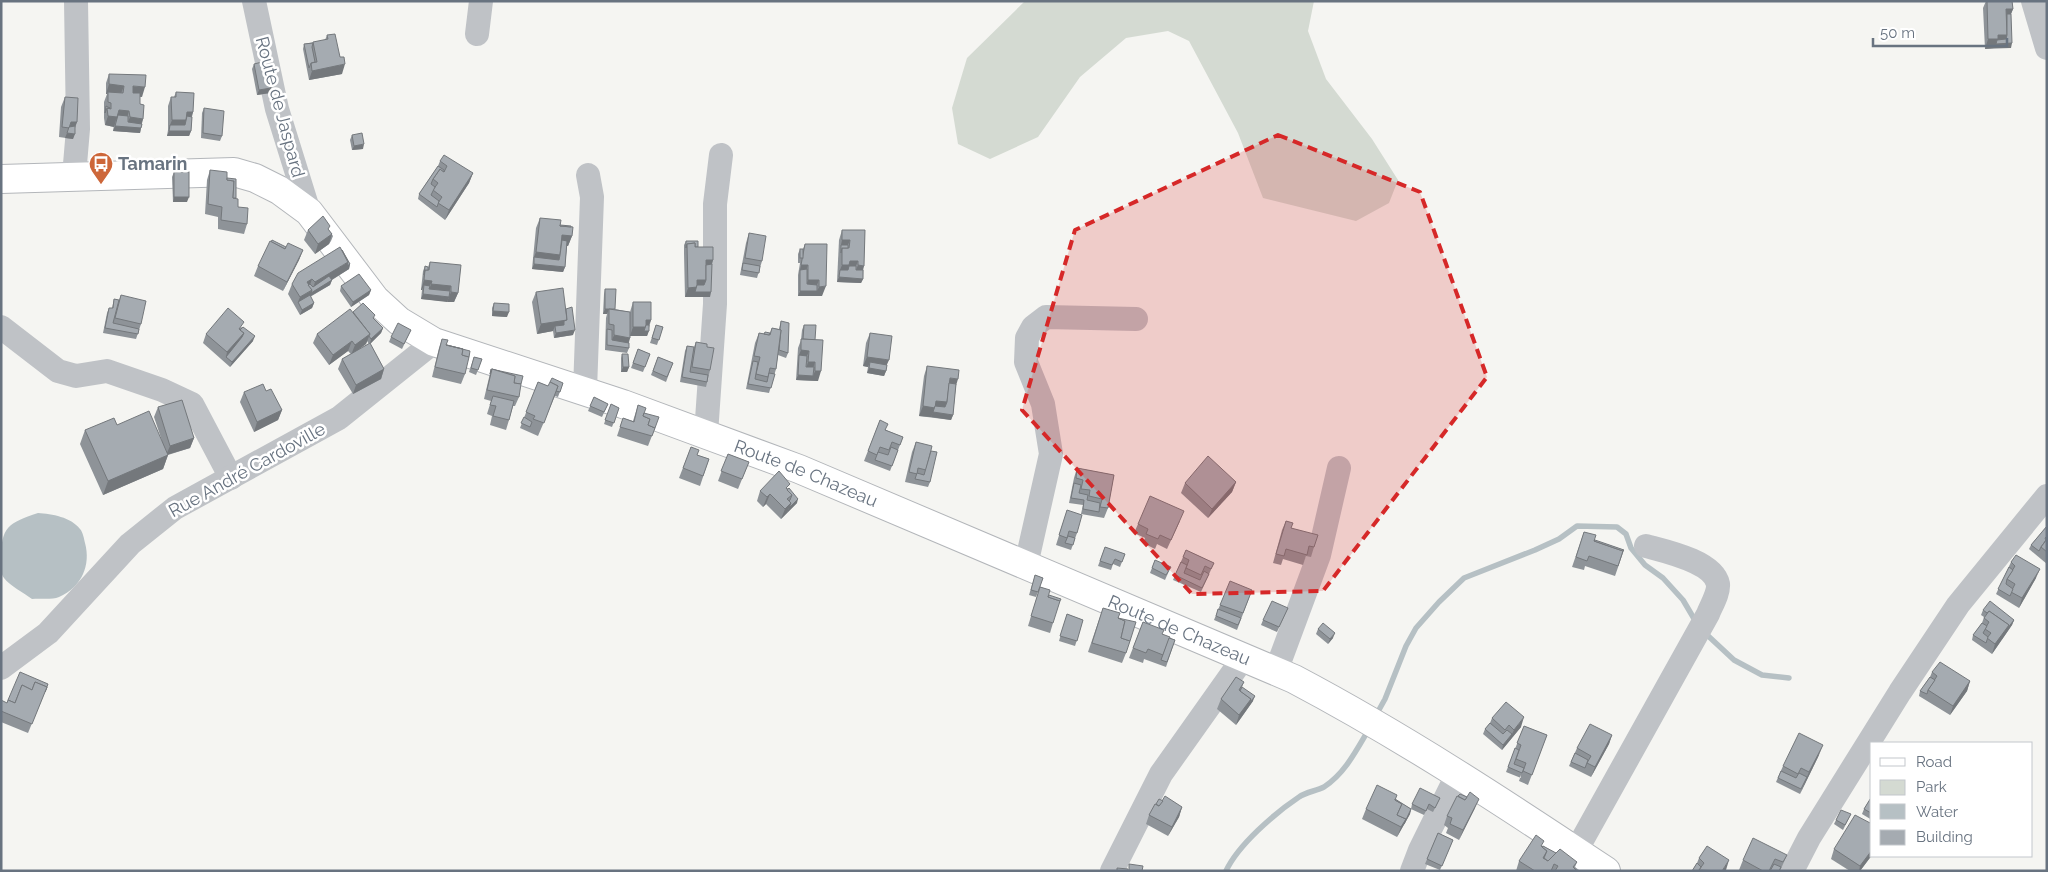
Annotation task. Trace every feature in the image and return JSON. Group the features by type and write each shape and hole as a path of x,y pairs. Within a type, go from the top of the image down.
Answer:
{"main road":[{"name":"Route de Chazeau","path":"1,178 234,172 255,178 279,190 309,212 375,299 399,321 434,342 585,390 799,469 1276,671 1346,706 1402,739 1458,773 1606,871"}],"street":[{"path":"74,176 78,129 76,1"},
{"name":"Route de Jaspard","path":"254,1 277,109 309,212"},
{"path":"477,34 481,1"},
{"path":"2034,1 2047,48"},
{"path":"706,434 715,304 715,204 721,155"},
{"path":"585,390 592,197 588,175"},
{"path":"1026,565 1051,454 1043,404 1026,362 1027,338 1033,327 1046,317 1136,319"},
{"path":"1,327 58,371 76,376 107,371 162,390 192,404 231,478"},
{"name":"Rue André Cardoville","path":"1,668 48,633 130,544 175,508 339,418 434,342"},
{"path":"1276,671 1319,554 1339,468"},
{"path":"1792,871 1809,838 1895,700 1958,605 2047,496"},
{"path":"1576,851 1708,614 1716,595 1718,584 1712,574 1700,565 1679,555 1646,546"},
{"path":"1112,871 1161,774 1244,657"},
{"path":"1412,871 1420,850 1458,773"}],"highlighted area":[{"path":"1278,135 1420,192 1487,377 1323,591 1192,594 1022,410 1075,230"}],"green space":[{"path":"1025,1 1314,1 1308,31 1326,79 1372,139 1398,180 1389,203 1356,221 1263,198 1238,133 1189,41 1168,31 1126,38 1080,77 1038,137 990,159 958,144 952,108 967,58"}],"water":[{"path":"38,513 55,515 76,525 81,530 87,551 85,567 79,581 67,593 56,598 32,599 13,587 1,571 1,548 8,528 20,520"}],"building":[{"path":"1987,1 2012,1 2013,9 2006,9 2007,35 1998,35 1998,39 1988,39"},
{"path":"2007,14 2011,14 2012,43 1996,44 1997,40 2006,39"},
{"path":"335,34 340,57 344,57 345,64 312,71 311,63 317,62 313,42 328,39 327,35"},
{"path":"313,43 315,62 311,63 309,68 304,44"},
{"path":"262,62 264,71 269,70 271,88 259,90 254,64"},
{"path":"109,74 146,75 145,87 133,86 133,93 140,93 140,104 144,105 143,119 130,117 129,111 119,110 117,117 108,116 107,108 111,109 111,103 108,102 108,92 123,93 124,86 109,84"},
{"path":"176,92 194,93 193,112 187,112 186,120 172,120 171,97 176,97"},
{"path":"65,97 78,98 77,122 71,122 69,128 62,127"},
{"path":"204,108 224,111 222,136 203,133"},
{"path":"118,115 128,116 128,122 142,124 141,128 115,126"},
{"path":"187,116 192,117 191,131 169,131 170,125 185,125"},
{"path":"75,126 75,134 67,133 69,127"},
{"path":"362,133 364,144 354,146 352,135"},
{"path":"444,155 473,173 449,210 438,203 442,197 433,190 438,183 433,179 440,169 444,172 447,166 440,161"},
{"path":"438,166 444,172 440,169 431,184 435,187 431,195 439,201 437,207 419,194"},
{"path":"210,170 227,172 227,180 234,181 233,198 238,199 238,207 248,208 247,224 221,220 222,207 208,204"},
{"path":"174,172 189,172 189,197 174,197"},
{"path":"227,178 236,179 236,198 233,198 234,181 227,180"},
{"path":"323,216 330,226 328,229 332,234 318,244 308,230"},
{"path":"540,218 561,220 560,226 573,227 572,236 562,235 560,255 536,252"},
{"path":"842,230 865,230 864,266 858,265 858,261 850,261 849,265 842,265 842,248 849,248 850,240 842,240"},
{"path":"749,233 766,236 762,261 745,258"},
{"path":"272,240 286,247 285,249 271,242"},
{"path":"562,240 567,241 565,267 534,264 534,257 559,260"},
{"path":"270,241 285,249 288,243 303,250 287,282 258,266"},
{"path":"686,241 698,241 698,247 695,247 695,243 687,244 686,248"},
{"path":"695,243 695,247 713,247 713,260 706,260 706,280 697,280 697,287 688,288 687,244"},
{"path":"805,244 827,244 826,286 819,287 819,280 808,280 808,265 801,265"},
{"path":"841,245 848,245 848,248 842,248 841,253"},
{"path":"340,247 348,262 315,282 312,279 307,282 312,290 300,297 292,284 298,273"},
{"path":"800,249 803,249 803,258 800,258"},
{"path":"430,262 461,265 458,293 451,292 451,286 431,284 432,281 424,280 425,270 429,270"},
{"path":"743,263 760,266 759,273 742,270"},
{"path":"712,264 711,292 695,292 697,285 704,285 706,265"},
{"path":"849,266 856,266 856,270 863,270 863,279 839,277 840,270 848,270"},
{"path":"807,269 807,284 817,285 817,291 800,291 800,270"},
{"path":"359,274 371,290 353,302 341,286"},
{"path":"329,276 332,280 311,293 312,290 308,285 310,284 313,287"},
{"path":"424,285 430,286 429,289 450,291 449,297 423,294"},
{"path":"563,288 567,320 541,324 536,292"},
{"path":"605,289 616,289 615,309 605,309"},
{"path":"121,295 146,301 141,324 115,318"},
{"path":"310,295 314,303 302,310 298,302"},
{"path":"114,299 119,300 113,323 139,329 138,334 105,328 109,308 113,308"},
{"path":"633,302 651,302 651,320 646,320 646,327 633,327"},
{"path":"363,303 375,315 373,318 383,328 371,339 370,334 353,312"},
{"path":"494,303 509,304 509,312 493,311"},
{"path":"572,307 575,330 556,333 555,326 564,325 564,321 567,320 566,309"},
{"path":"228,308 244,322 239,329 244,333 227,352 206,334"},
{"path":"350,309 370,334 355,345 352,341 333,355 317,334"},
{"path":"609,309 630,312 630,338 614,335 614,325 609,324"},
{"path":"781,321 789,323 788,353 779,350"},
{"path":"398,323 411,330 404,344 391,337"},
{"path":"646,325 649,325 649,331 644,331"},
{"path":"656,325 663,327 659,340 652,338"},
{"path":"804,325 816,325 815,340 803,339"},
{"path":"243,327 255,336 232,362 226,357 242,337 244,333 240,330"},
{"path":"772,328 781,330 776,369 770,368 768,377 756,374 760,357 754,356 759,333 770,335"},
{"path":"607,329 612,330 612,340 629,343 629,348 607,345"},
{"path":"870,333 892,336 889,360 867,357"},
{"path":"442,339 448,340 446,345 463,349 462,355 469,357 465,374 435,367"},
{"path":"801,339 823,340 821,371 815,371 815,362 808,362 809,351 801,350"},
{"path":"696,342 707,344 707,347 714,348 710,370 692,367"},
{"path":"370,343 384,369 356,385 342,359"},
{"path":"687,346 694,347 690,372 708,375 707,382 682,377"},
{"path":"463,349 470,351 469,357 462,355"},
{"path":"638,349 650,354 645,367 633,363"},
{"path":"622,354 628,354 629,367 623,367"},
{"path":"799,355 807,356 806,367 814,367 813,376 798,375"},
{"path":"474,357 482,359 478,370 471,368"},
{"path":"658,357 673,363 667,377 653,371"},
{"path":"753,361 758,362 755,379 767,382 769,373 775,374 771,388 748,384"},
{"path":"870,362 887,365 886,371 869,368"},
{"path":"927,366 959,370 958,379 950,378 947,402 936,401 935,408 923,406"},
{"path":"492,369 515,376 514,383 521,384 519,397 487,390"},
{"path":"495,370 523,376 521,384 514,383 515,376"},
{"path":"552,378 563,383 560,392 556,391 558,386 550,382"},
{"path":"538,382 548,386 550,382 558,386 544,423 533,419 535,416 526,412"},
{"path":"949,383 956,384 953,415 933,412 935,406 945,407"},
{"path":"263,384 266,391 271,389 282,410 257,422 244,392"},
{"path":"493,396 514,401 509,420 493,416 496,406 490,405"},
{"path":"594,397 608,404 604,412 590,406"},
{"path":"182,400 194,438 170,446 158,407"},
{"path":"611,404 619,408 614,423 605,420"},
{"path":"638,405 646,408 643,416 650,419 648,425 655,428 652,436 620,427 623,418 634,422"},
{"path":"149,411 168,455 108,481 85,430 114,418 117,425"},
{"path":"644,413 659,417 655,428 648,425 650,419 643,416"},
{"path":"524,417 532,422 530,427 521,423"},
{"path":"880,420 888,424 885,430 903,437 900,445 892,442 889,450 880,447 877,455 868,451"},
{"path":"916,442 932,446 926,470 918,468 917,474 909,472"},
{"path":"691,447 699,450 697,455 709,459 703,476 683,468"},
{"path":"891,447 898,450 892,466 875,460 878,452 888,455"},
{"path":"931,451 937,452 930,482 915,479 917,473 924,475"},
{"path":"728,454 749,462 742,479 721,471"},
{"path":"1208,456 1236,482 1212,509 1185,483"},
{"path":"1077,468 1114,475 1108,508 1100,507 1102,499 1089,496 1090,490 1081,489 1083,480 1076,478"},
{"path":"779,471 790,484 786,488 792,495 787,499 791,503 785,509 770,494 767,497 760,491"},
{"path":"1074,483 1081,485 1079,493 1088,495 1087,500 1100,503 1099,512 1083,509 1084,500 1071,498"},
{"path":"789,488 798,499 789,508 791,503 789,501 792,495 787,490"},
{"path":"1150,496 1184,511 1171,540 1160,535 1158,539 1146,534 1148,529 1138,524"},
{"path":"1067,510 1082,515 1077,533 1069,531 1067,538 1059,535"},
{"path":"1286,521 1293,523 1291,528 1318,535 1314,547 1309,546 1307,555 1286,549 1284,556 1276,554"},
{"path":"2047,526 2046,540 2039,551 2031,545"},
{"path":"1584,532 1596,535 1594,541 1623,551 1618,566 1589,556 1587,561 1576,557"},
{"path":"1068,536 1075,538 1073,545 1065,543"},
{"path":"2047,539 2047,552 2041,547"},
{"path":"1595,540 1624,550 1594,541"},
{"path":"1105,547 1125,554 1122,562 1115,559 1112,565 1100,561"},
{"path":"1186,550 1214,563 1211,569 1205,566 1201,575 1186,568 1189,560 1183,557"},
{"path":"2016,555 2040,569 2022,598 2011,592 2015,584 2007,579 2015,566 2011,562"},
{"path":"1155,560 1171,567 1166,575 1152,568"},
{"path":"1181,562 1187,565 1184,573 1200,580 1204,571 1209,574 1202,588 1175,575"},
{"path":"2009,567 2013,570 2006,584 2013,589 2010,596 1998,589"},
{"path":"1035,575 1043,578 1038,592 1031,590"},
{"path":"1230,581 1252,590 1243,613 1220,605"},
{"path":"1040,587 1050,590 1048,597 1060,601 1053,623 1031,616"},
{"path":"1049,595 1061,599 1060,601 1048,597"},
{"path":"1272,601 1288,608 1279,627 1263,620"},
{"path":"1990,601 2014,620 2007,629 2009,625 1989,611 1987,613 1983,610"},
{"path":"1103,608 1120,613 1118,618 1125,621 1121,638 1130,641 1126,653 1092,643"},
{"path":"1218,609 1241,618 1238,625 1216,616"},
{"path":"1989,611 2009,625 1995,644 1987,638 1991,633 1985,629 1989,622 1984,618"},
{"path":"1067,614 1083,620 1077,641 1060,636"},
{"path":"1118,618 1136,622 1130,641 1121,638 1125,621"},
{"path":"1143,622 1164,630 1162,634 1170,637 1163,655 1148,649 1146,653 1133,648"},
{"path":"1323,623 1335,633 1330,639 1318,629"},
{"path":"1982,623 1987,626 1983,633 1988,637 1986,643 1973,635"},
{"path":"1169,638 1175,640 1167,662 1161,660"},
{"path":"1940,662 1970,681 1953,706 1928,690 1937,676 1932,672"},
{"path":"20,672 48,684 47,687 35,682 32,690 22,685 15,703 8,700"},
{"path":"1236,677 1244,682 1239,690 1251,699 1239,715 1221,699"},
{"path":"1930,677 1935,680 1927,694 1920,691"},
{"path":"35,682 47,687 32,724 1,711 1,700 7,703 8,700 15,703 22,685 32,690"},
{"path":"1242,687 1255,696 1249,704 1251,699 1240,691"},
{"path":"1506,702 1524,717 1514,730 1509,725 1505,730 1492,718"},
{"path":"1490,723 1503,734 1507,730 1512,734 1503,745 1485,729"},
{"path":"1590,724 1612,735 1595,767 1587,763 1591,756 1577,748"},
{"path":"1524,726 1547,735 1532,775 1523,771 1526,763 1516,759 1521,745 1517,743"},
{"path":"1799,733 1823,745 1809,772 1801,768 1798,774 1783,766"},
{"path":"1515,748 1519,750 1514,764 1524,768 1522,773 1508,767"},
{"path":"1575,753 1588,760 1585,768 1571,762"},
{"path":"1781,771 1796,778 1799,773 1807,777 1801,789 1778,778"},
{"path":"1377,785 1397,795 1395,800 1402,804 1397,815 1406,819 1401,827 1366,809"},
{"path":"1420,788 1440,798 1435,808 1429,804 1426,811 1412,804"},
{"path":"1470,792 1479,799 1463,830 1450,824 1452,818 1447,816 1457,796 1465,800"},
{"path":"1460,794 1467,797 1465,800 1458,796"},
{"path":"1165,796 1182,807 1172,827 1149,815 1155,804 1159,806"},
{"path":"1159,799 1163,801 1159,806 1156,804"},
{"path":"1395,799 1411,809 1404,824 1406,819 1397,815 1402,804"},
{"path":"1870,799 1870,812 1864,809"},
{"path":"1841,810 1851,814 1845,825 1836,820"},
{"path":"1855,815 1870,823 1870,853 1860,866 1834,849"},
{"path":"1438,833 1453,840 1442,866 1427,859"},
{"path":"1536,835 1544,841 1541,846 1547,851 1543,858 1548,861 1560,849 1577,862 1573,867 1577,871 1555,871 1558,866 1554,864 1551,871 1535,871 1519,861"},
{"path":"1753,838 1787,855 1783,862 1775,859 1769,871 1763,871 1743,860"},
{"path":"1543,846 1556,853 1548,861 1544,858 1547,851"},
{"path":"1707,846 1729,860 1722,871 1699,870 1704,863 1699,858"},
{"path":"1697,863 1701,867 1700,871 1692,871"},
{"path":"1129,864 1143,866 1142,871 1129,871"},
{"path":"1774,864 1781,867 1779,871 1770,871"},
{"path":"1117,868 1128,869 1128,871 1117,871"}],"waterway":[{"path":"1375,717 1385,699 1406,646 1416,628 1464,578 1559,539 1577,526 1617,527 1626,534 1631,548 1645,565 1663,578 1683,600 1696,622"},
{"path":"1705,633 1734,660 1762,675 1789,678"},
{"path":"1226,871 1248,840 1279,812 1299,797 1324,787 1338,775 1350,761 1369,729"}],"place":[{"name":"Tamarin","path":"101,185"}]}
